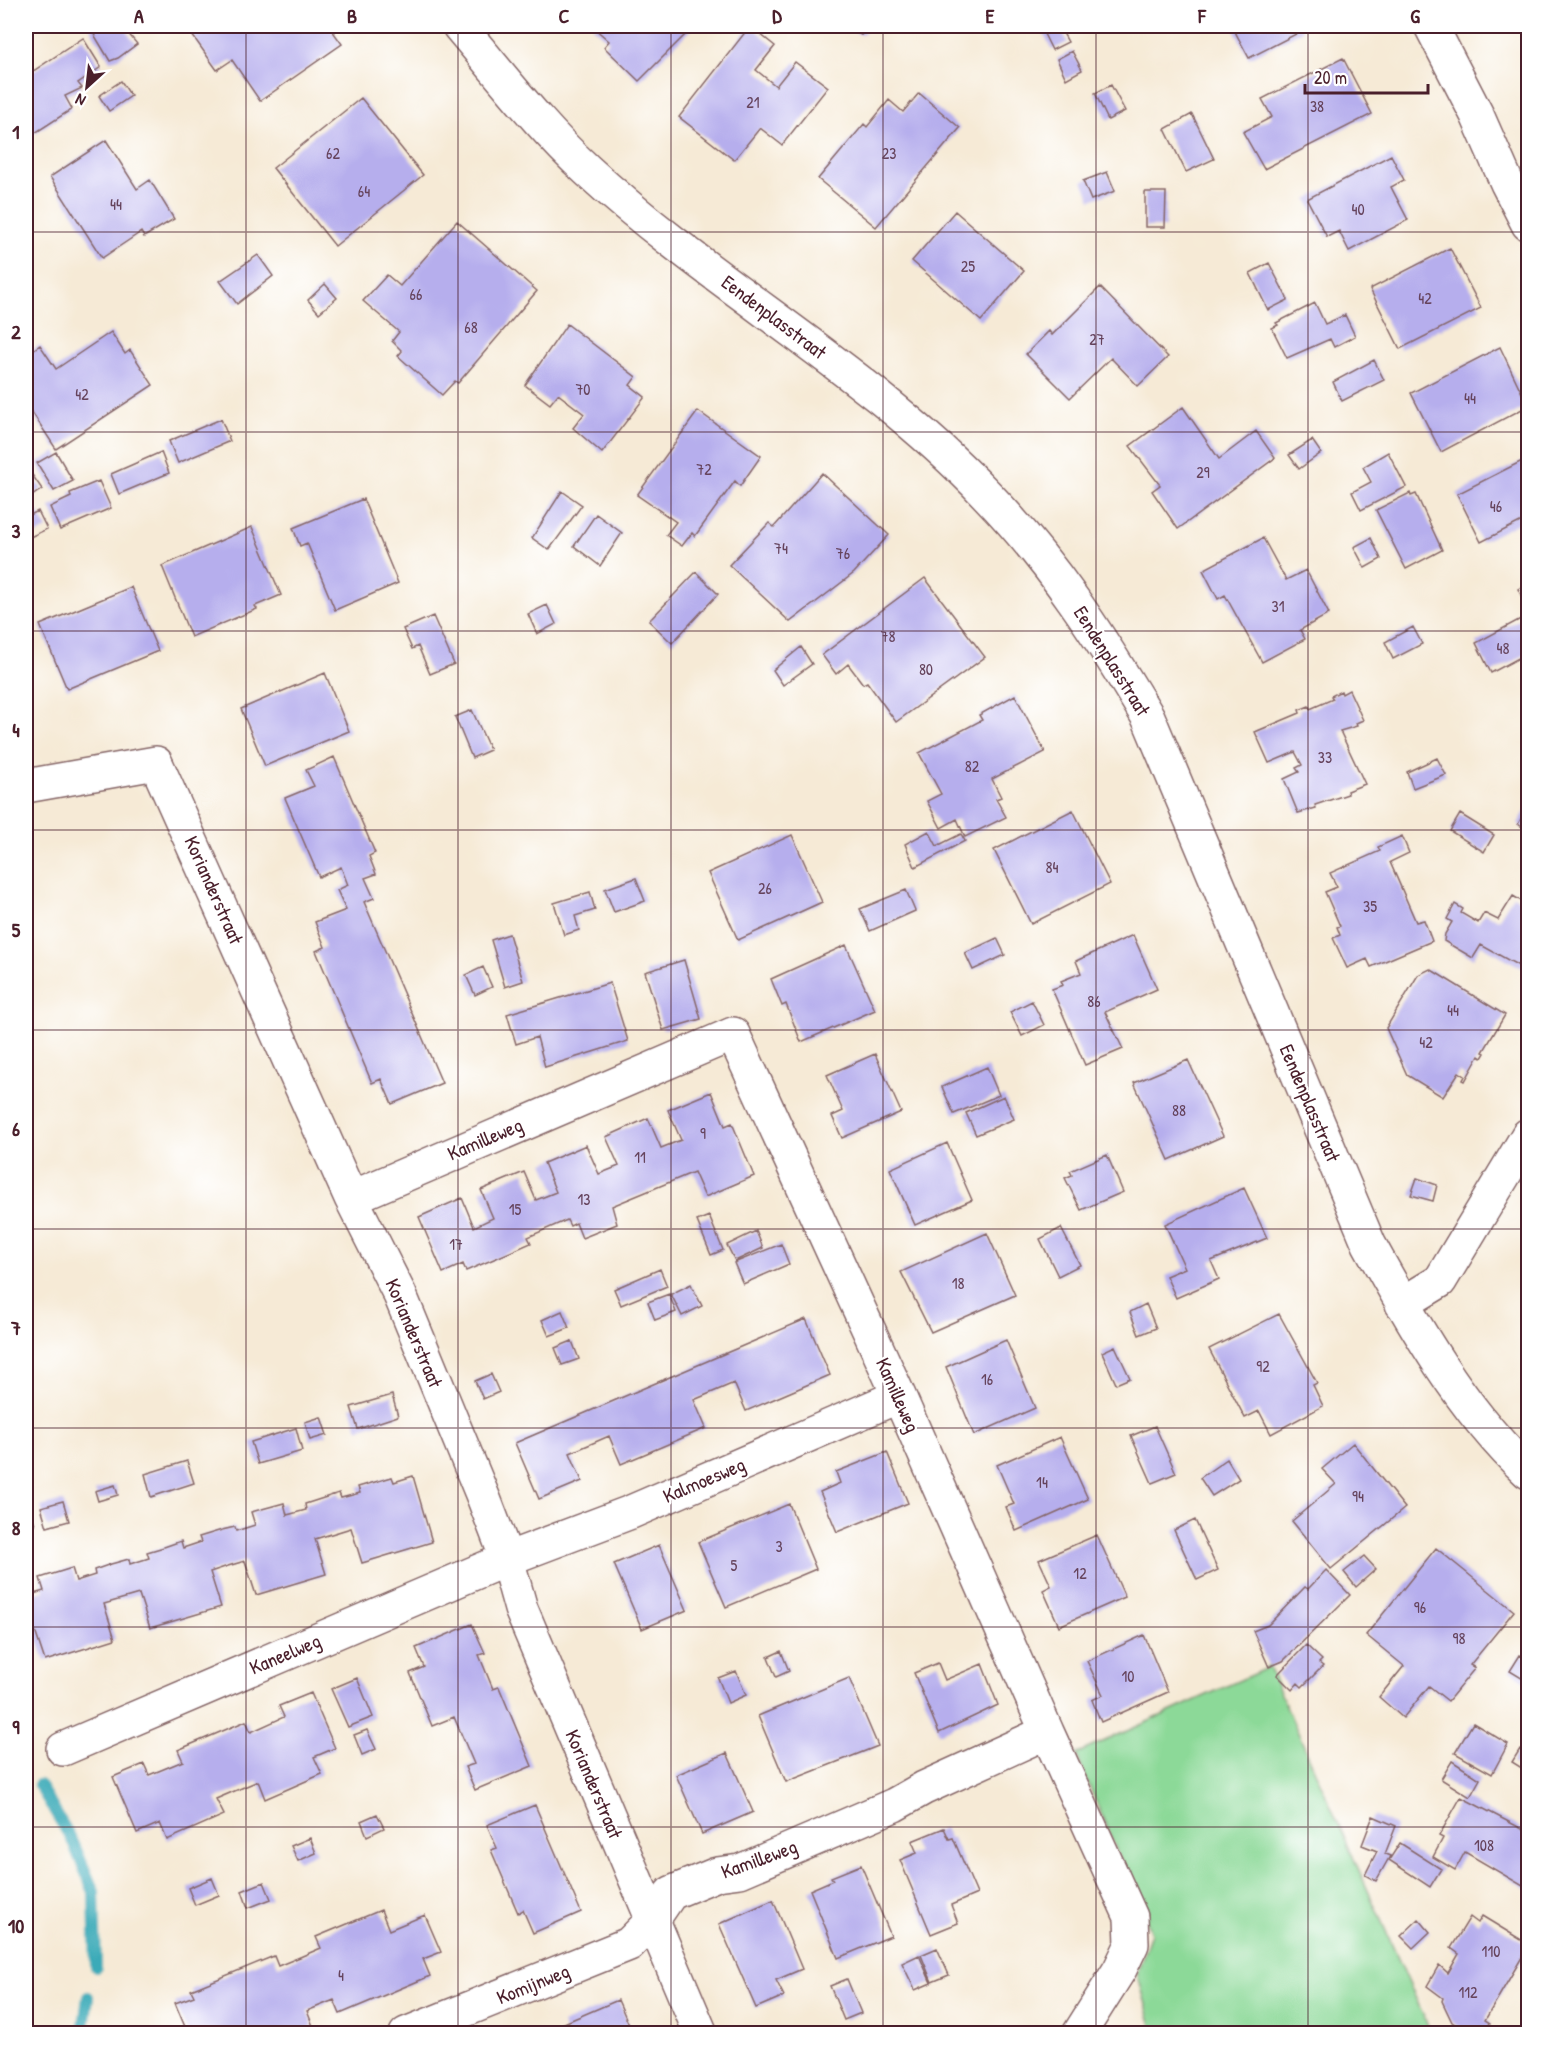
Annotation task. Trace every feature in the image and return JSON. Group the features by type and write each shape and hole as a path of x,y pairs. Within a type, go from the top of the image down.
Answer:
{"street":[{"name":"Eendenplasstraat","path":"459,26 533,113 586,169 679,246 894,407 985,492 1047,561 1108,650 1148,717 1369,1244 1402,1304 1478,1416 1528,1472"},
{"path":"1431,26 1478,115 1507,183 1528,224"},
{"name":"Korianderstraat","path":"26,786 156,763 351,1198 400,1295 507,1559 521,1609 701,2034"},
{"name":"Kamilleweg","path":"351,1198 733,1034 899,1396 1047,1731 924,1788 894,1805 740,1871 717,1874 671,1893 652,1921"},
{"path":"1402,1304 1440,1281 1528,1135"},
{"name":"Kalmoesweg","path":"507,1559 631,1512 899,1396"},
{"name":"Kaneelweg","path":"63,1749 507,1559"},
{"path":"1047,1731 1131,1917 1132,1944 1120,1969 1079,2034"},
{"name":"Komijnweg","path":"406,2034 629,1944 652,1921"}],"green space":[{"path":"1269,1667 1431,2033 1154,2033 1137,1973 1151,1933 1076,1754"}],"building":[{"path":"89,26 137,26 127,32 137,44 110,61"},
{"path":"195,26 329,26 342,44 260,101 232,60 217,70 190,32"},
{"path":"592,26 694,26 639,81 604,47 609,41"},
{"path":"750,26 775,46 756,70 776,86 795,62 828,87 782,145 760,128 734,160 679,117"},
{"path":"845,26 870,26 861,35"},
{"path":"940,26 962,26 961,32 940,28"},
{"path":"1059,26 1068,42 1052,50 1042,30"},
{"path":"1232,26 1300,26 1302,31 1249,58"},
{"path":"83,38 101,67 78,83 82,88 65,96 72,109 35,133 32,128 26,132 26,76"},
{"path":"1072,51 1082,70 1066,79 1057,59"},
{"path":"1343,58 1372,114 1264,169 1243,132 1272,117 1262,99"},
{"path":"121,81 131,96 109,111 99,96"},
{"path":"1111,85 1125,111 1108,120 1095,93"},
{"path":"919,93 960,128 876,227 818,179 864,124 867,127 889,100 903,112"},
{"path":"361,98 423,175 335,246 273,168"},
{"path":"1192,114 1214,159 1186,172 1165,129"},
{"path":"106,140 137,189 150,180 174,219 144,237 141,232 102,258 50,177"},
{"path":"1391,155 1404,180 1391,187 1408,220 1349,251 1339,231 1327,237 1307,199"},
{"path":"1107,172 1115,191 1091,200 1083,181"},
{"path":"1145,192 1166,192 1165,227 1145,227"},
{"path":"955,211 1024,271 981,321 912,261"},
{"path":"457,221 537,291 458,383 455,381 442,395 398,356 402,351 392,341 399,332 363,301 387,275 400,286"},
{"path":"1450,248 1481,308 1400,349 1370,289"},
{"path":"258,255 273,276 237,304 220,281"},
{"path":"1269,263 1288,300 1268,310 1250,273"},
{"path":"325,284 337,298 319,313 308,300"},
{"path":"1100,287 1168,357 1138,386 1111,358 1070,398 1026,354 1049,331 1052,335"},
{"path":"1315,303 1325,324 1345,315 1355,336 1334,347 1330,339 1287,358 1272,328 1278,325 1276,323"},
{"path":"567,324 636,377 630,385 645,397 602,453 573,428 584,414 558,394 550,404 525,385"},
{"path":"111,332 125,354 130,350 153,385 56,449 26,403 26,355 40,345 56,369"},
{"path":"1500,347 1528,406 1441,452 1411,393"},
{"path":"1374,360 1384,380 1342,401 1333,382"},
{"path":"1183,407 1219,459 1256,431 1275,458 1178,529 1152,491 1160,485 1130,446"},
{"path":"698,411 761,456 740,486 735,481 695,536 692,533 682,546 666,535 676,522 637,495"},
{"path":"221,419 230,441 178,463 169,441"},
{"path":"1312,440 1321,453 1299,469 1289,455"},
{"path":"56,452 73,481 54,491 37,463"},
{"path":"161,452 169,473 119,494 111,474"},
{"path":"1388,452 1406,487 1361,510 1352,492 1371,482 1363,467"},
{"path":"1528,458 1528,518 1481,542 1457,494"},
{"path":"28,469 42,489 26,500 26,471"},
{"path":"822,473 889,535 854,573 790,622 729,565 769,523 774,527"},
{"path":"99,481 111,508 60,530 50,507 71,497 70,493"},
{"path":"562,491 582,505 549,550 532,538"},
{"path":"1410,493 1411,496 1416,494 1442,550 1406,569 1376,510"},
{"path":"363,499 398,583 335,610 307,543 300,546 293,528"},
{"path":"38,511 47,529 26,539 26,517"},
{"path":"596,514 622,533 600,566 574,546"},
{"path":"252,527 281,595 255,606 257,609 191,637 162,566"},
{"path":"1263,538 1286,580 1306,570 1329,614 1300,630 1305,639 1262,662 1225,595 1218,599 1203,570"},
{"path":"1371,538 1381,559 1365,568 1354,547"},
{"path":"696,572 718,594 672,643 649,621"},
{"path":"925,578 985,657 896,722 867,682 863,684 848,664 836,674 822,655"},
{"path":"1528,583 1528,610 1518,589"},
{"path":"131,587 158,651 67,689 40,625"},
{"path":"547,605 556,624 537,634 528,614"},
{"path":"1528,615 1528,653 1491,673 1476,643"},
{"path":"433,616 454,664 430,674 418,646 412,649 403,629"},
{"path":"1413,627 1422,644 1393,659 1385,642"},
{"path":"801,647 812,664 783,685 773,670"},
{"path":"325,673 349,731 265,766 241,709"},
{"path":"1349,690 1363,720 1356,723 1357,726 1340,731 1365,784 1347,791 1348,794 1315,805 1316,808 1298,813 1284,779 1299,772 1296,768 1302,765 1295,752 1269,763 1255,732 1300,713 1299,710 1309,706 1310,709 1333,699 1331,696 1341,691 1342,694"},
{"path":"1015,695 1045,752 992,779 1001,797 996,799 1006,817 965,837 957,819 941,828 927,801 941,794 919,753 982,720 979,715"},
{"path":"472,710 490,750 472,758 455,717"},
{"path":"334,757 375,853 369,856 376,874 365,878 374,898 364,902 442,1083 392,1104 381,1079 372,1083 316,951 325,947 315,922 346,910 337,890 348,885 341,867 319,877 285,798 314,786 306,770"},
{"path":"1437,758 1446,775 1413,788 1407,772"},
{"path":"1528,807 1528,831 1518,824"},
{"path":"1073,810 1110,884 1031,924 994,850"},
{"path":"1460,814 1494,835 1484,852 1450,831"},
{"path":"929,831 937,846 961,834 965,841 915,867 905,844"},
{"path":"792,835 822,902 738,940 708,873"},
{"path":"1402,836 1409,853 1390,862 1416,922 1424,920 1432,941 1371,967 1367,959 1347,968 1333,938 1340,935 1337,927 1340,926 1325,892 1337,887 1330,873 1380,851 1378,847"},
{"path":"636,878 645,901 614,912 605,889"},
{"path":"906,890 915,911 870,931 860,909"},
{"path":"590,892 595,910 575,916 579,930 564,935 554,903"},
{"path":"1513,896 1528,905 1528,971 1481,945 1473,958 1444,941 1452,922 1447,919 1455,904 1463,909 1461,913 1478,923 1484,913 1498,920"},
{"path":"509,934 523,981 505,987 491,940"},
{"path":"1133,935 1157,989 1105,1012 1123,1049 1085,1065 1052,989 1063,985 1061,981 1081,973 1076,961"},
{"path":"997,938 1005,955 973,970 965,953"},
{"path":"846,945 875,1010 801,1042 786,1004 782,1006 771,979"},
{"path":"684,960 701,1019 663,1030 645,972"},
{"path":"483,967 492,987 475,995 466,975"},
{"path":"1430,969 1505,1015 1483,1052 1485,1053 1482,1058 1479,1056 1465,1081 1463,1080 1465,1076 1459,1072 1443,1097 1407,1075 1386,1028 1418,975"},
{"path":"610,983 628,1041 545,1067 537,1037 516,1044 507,1014"},
{"path":"1032,1001 1044,1025 1022,1036 1010,1012"},
{"path":"875,1054 901,1112 842,1138 832,1116 843,1111 827,1075"},
{"path":"1188,1060 1223,1136 1169,1160 1134,1083"},
{"path":"987,1067 999,1095 954,1114 942,1087"},
{"path":"711,1092 725,1126 732,1123 754,1176 705,1197 694,1172 612,1206 617,1224 582,1238 576,1223 570,1226 567,1220 528,1237 531,1243 466,1271 463,1264 443,1273 419,1217 462,1198 474,1227 493,1218 481,1190 524,1172 536,1200 556,1192 544,1163 586,1145 599,1174 619,1166 606,1137 648,1118 661,1148 681,1140 668,1110"},
{"path":"1004,1096 1014,1119 976,1135 966,1113"},
{"path":"947,1143 972,1200 915,1225 890,1169"},
{"path":"1107,1155 1123,1192 1081,1210 1065,1178 1072,1175 1070,1171"},
{"path":"1417,1178 1437,1185 1433,1201 1411,1195"},
{"path":"1244,1188 1267,1238 1211,1261 1219,1279 1176,1298 1166,1276 1185,1268 1165,1224"},
{"path":"709,1216 723,1250 711,1255 697,1221"},
{"path":"1061,1228 1080,1265 1058,1276 1040,1239"},
{"path":"756,1231 763,1248 735,1261 727,1245"},
{"path":"987,1233 1015,1295 931,1332 901,1272"},
{"path":"781,1244 789,1264 743,1284 734,1263"},
{"path":"660,1269 667,1286 621,1305 614,1289"},
{"path":"691,1284 702,1306 682,1316 671,1294"},
{"path":"669,1294 676,1312 655,1320 648,1302"},
{"path":"1146,1304 1156,1328 1139,1335 1130,1312"},
{"path":"562,1311 569,1328 549,1336 542,1320"},
{"path":"1279,1314 1317,1383 1313,1385 1323,1406 1271,1434 1259,1411 1245,1418 1209,1349"},
{"path":"1528,1316 1528,1332 1525,1330 1524,1332 1521,1328"},
{"path":"806,1319 830,1375 746,1411 734,1383 694,1400 706,1428 621,1464 609,1436 570,1453 582,1481 539,1499 515,1443"},
{"path":"1006,1340 1035,1408 974,1435 946,1367"},
{"path":"572,1341 579,1359 562,1365 555,1348"},
{"path":"1115,1346 1130,1378 1116,1384 1102,1352"},
{"path":"491,1374 499,1392 483,1399 475,1381"},
{"path":"392,1395 398,1416 358,1429 351,1407"},
{"path":"321,1417 327,1435 310,1440 305,1422"},
{"path":"1155,1426 1176,1473 1152,1483 1131,1436"},
{"path":"296,1428 302,1451 258,1464 251,1442"},
{"path":"1060,1437 1088,1499 1016,1531 1006,1507 1014,1504 997,1465"},
{"path":"1353,1443 1405,1508 1331,1569 1292,1521 1336,1484 1322,1469"},
{"path":"887,1452 908,1503 837,1532 820,1492 840,1483 836,1472"},
{"path":"1227,1459 1239,1479 1212,1496 1200,1478"},
{"path":"187,1461 194,1483 151,1497 145,1474"},
{"path":"413,1476 432,1542 362,1563 351,1528 315,1539 326,1574 256,1595 245,1561 228,1566 210,1572 221,1607 150,1628 139,1594 104,1604 115,1639 45,1661 33,1625 26,1627 26,1596 44,1591 40,1578 72,1568 76,1581 95,1575 94,1570 111,1564 129,1559 130,1564 149,1558 147,1552 181,1541 183,1548 201,1542 199,1537 235,1527 236,1531 255,1525 251,1512 284,1503 287,1515 306,1510 305,1504 339,1493 341,1498 360,1493 358,1487 392,1477 394,1482"},
{"path":"115,1485 118,1495 98,1501 95,1491"},
{"path":"63,1501 69,1521 47,1527 41,1507"},
{"path":"789,1504 816,1569 726,1607 698,1542"},
{"path":"30,1510 35,1524 26,1527 26,1512"},
{"path":"1195,1520 1218,1570 1197,1580 1174,1530"},
{"path":"1097,1535 1125,1597 1059,1626 1043,1590 1051,1586 1039,1560"},
{"path":"659,1545 687,1610 642,1629 614,1564"},
{"path":"1436,1548 1514,1611 1470,1665 1475,1668 1448,1701 1429,1686 1403,1718 1379,1697 1404,1666 1366,1635"},
{"path":"1364,1556 1376,1569 1356,1587 1344,1572"},
{"path":"1326,1570 1350,1595 1283,1661 1269,1667 1253,1631 1268,1625 1305,1587 1308,1589"},
{"path":"472,1624 485,1653 479,1655 493,1689 499,1687 532,1766 475,1790 465,1767 474,1764 454,1717 432,1726 410,1673 424,1667 416,1648"},
{"path":"1144,1635 1168,1692 1101,1722 1092,1700 1103,1695 1087,1661"},
{"path":"1306,1645 1322,1660 1319,1663 1323,1666 1302,1687 1298,1683 1292,1690 1277,1675"},
{"path":"781,1651 789,1671 776,1677 768,1657"},
{"path":"1520,1655 1528,1659 1528,1682 1510,1671"},
{"path":"938,1663 945,1680 982,1664 998,1705 939,1733 914,1673"},
{"path":"736,1671 746,1695 728,1703 718,1678"},
{"path":"357,1678 373,1717 348,1727 331,1689"},
{"path":"849,1678 878,1746 786,1782 758,1716"},
{"path":"311,1693 335,1748 314,1757 322,1774 265,1799 258,1781 216,1799 224,1815 167,1840 160,1823 137,1833 113,1777 144,1764 149,1775 183,1761 178,1750 246,1721 251,1732 284,1717 279,1706"},
{"path":"1473,1723 1508,1744 1492,1774 1455,1753"},
{"path":"367,1730 376,1749 362,1755 354,1735"},
{"path":"1520,1749 1528,1754 1528,1772 1512,1762"},
{"path":"727,1753 753,1812 702,1834 676,1775"},
{"path":"1452,1761 1480,1779 1470,1797 1441,1779"},
{"path":"1461,1797 1528,1832 1528,1889 1465,1852 1455,1870 1433,1857 1443,1838 1439,1836"},
{"path":"535,1805 581,1912 533,1933 523,1910 518,1913 491,1850 497,1848 487,1825"},
{"path":"377,1814 384,1828 367,1836 361,1821"},
{"path":"1373,1816 1396,1826 1385,1854 1390,1856 1376,1881 1365,1875 1377,1851 1362,1845"},
{"path":"944,1828 949,1839 953,1838 977,1894 951,1905 958,1923 931,1934 900,1860 917,1853 912,1841"},
{"path":"310,1838 316,1853 298,1861 291,1846"},
{"path":"1400,1843 1441,1869 1430,1887 1389,1860"},
{"path":"861,1865 891,1936 838,1958 810,1890 833,1880 831,1877"},
{"path":"212,1878 219,1895 195,1905 188,1888"},
{"path":"264,1882 271,1899 248,1908 242,1891"},
{"path":"773,1900 802,1969 776,1980 784,1996 756,2008 719,1924"},
{"path":"381,1910 389,1930 425,1915 441,1952 423,1959 430,1976 340,2014 334,2000 307,2011 313,2026 295,2034 210,2034 209,2030 188,2034 175,2003 194,1996 191,1990 274,1956 278,1966 300,1957 321,1948 316,1937"},
{"path":"1482,1916 1528,1944 1528,1947 1485,2020 1490,2023 1484,2034 1470,2034 1452,2022 1442,2001 1443,1998 1427,1986 1439,1965 1448,1973 1459,1954 1451,1948 1470,1917 1478,1923"},
{"path":"1419,1919 1430,1932 1413,1948 1401,1936"},
{"path":"937,1948 949,1975 932,1982 921,1955"},
{"path":"919,1955 931,1983 915,1990 902,1963"},
{"path":"847,1979 861,2013 844,2020 830,1986"},
{"path":"618,2000 633,2034 566,2034 562,2024"}],"waterway":[{"path":"39,1785 72,1840 94,1892 96,1967"},
{"path":"83,2034 88,1997"}]}
